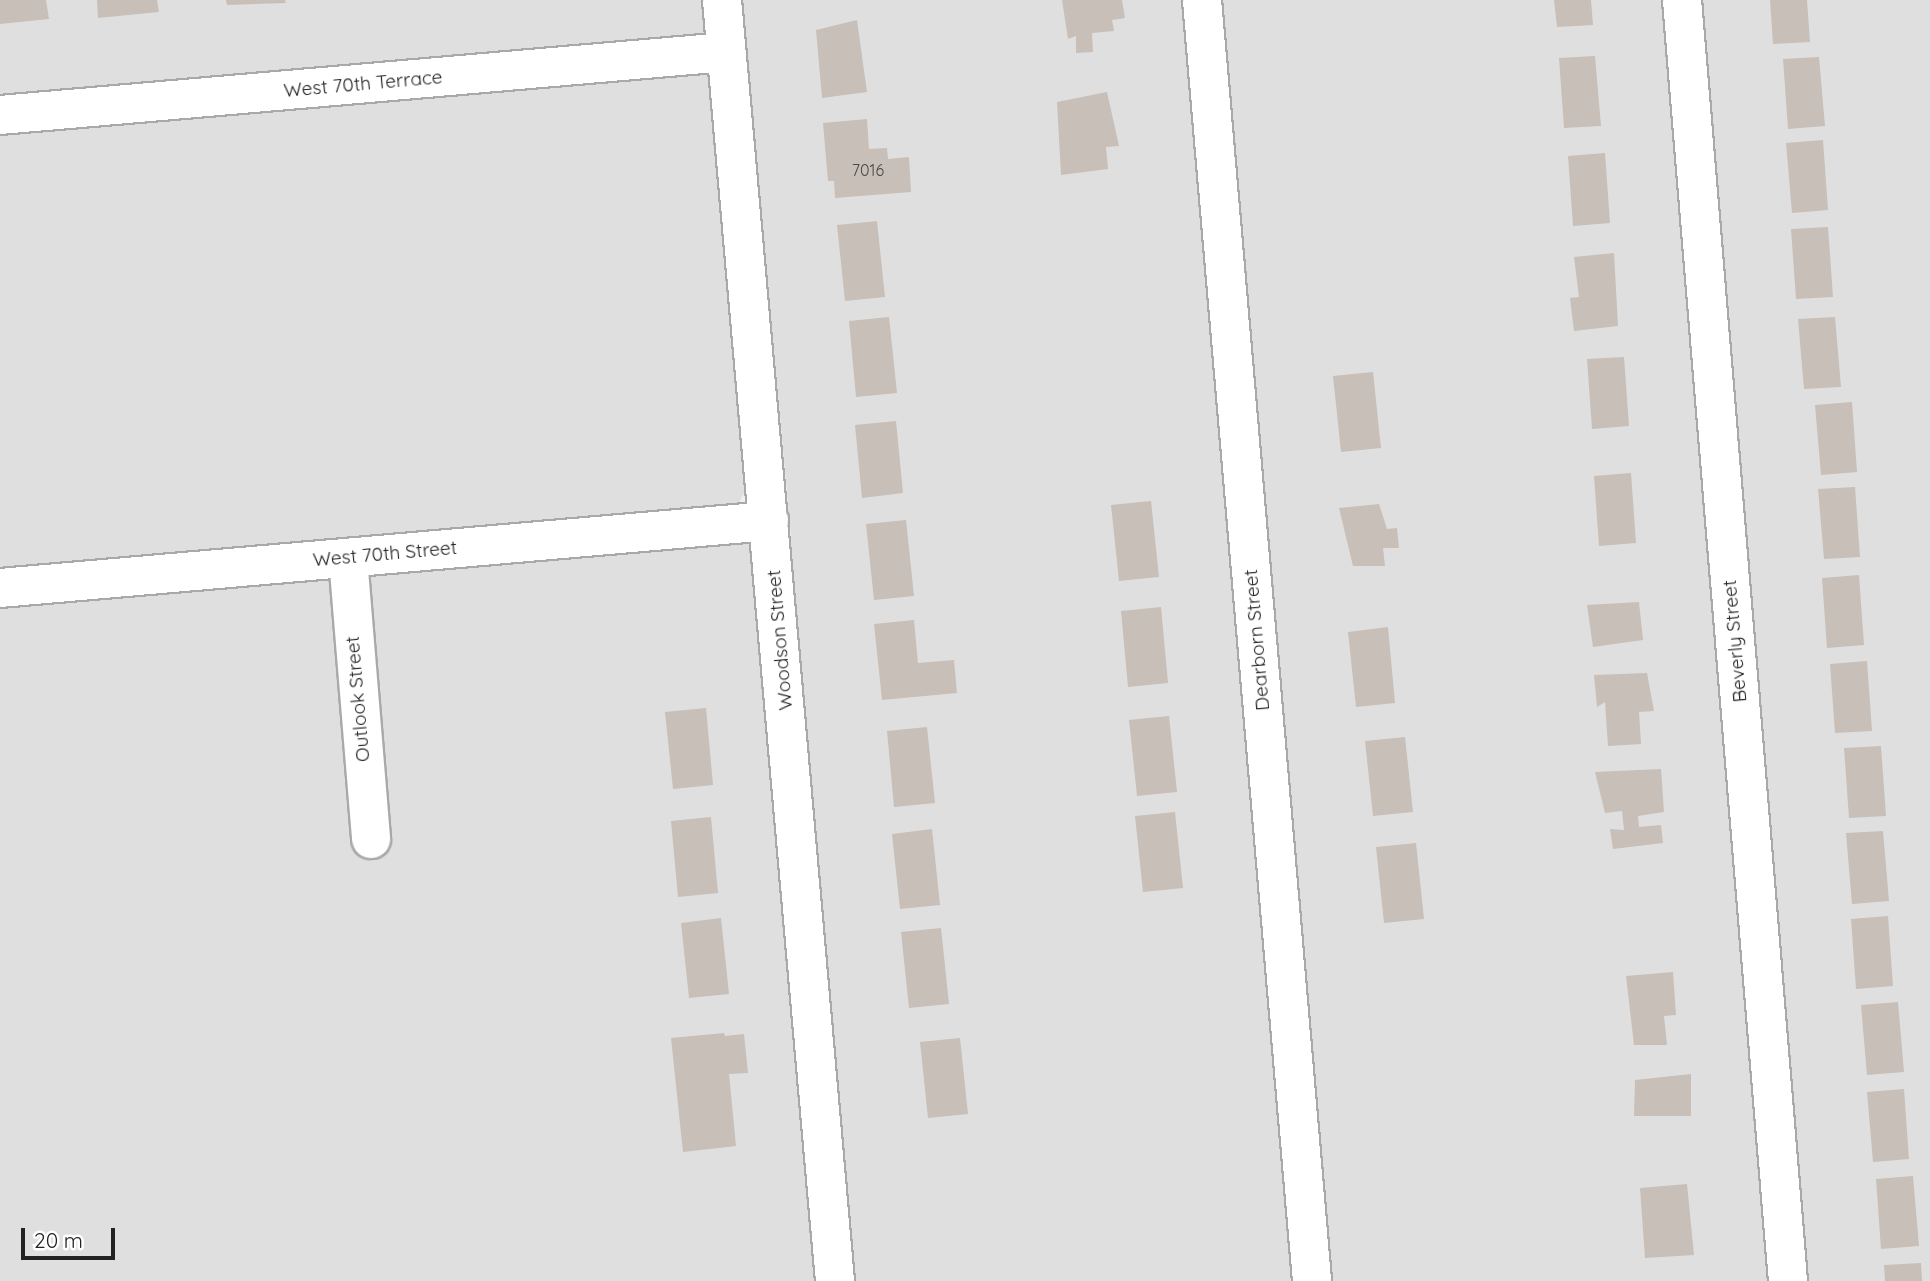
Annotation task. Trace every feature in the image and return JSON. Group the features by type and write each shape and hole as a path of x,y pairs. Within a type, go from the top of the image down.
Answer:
{"street":[{"name":"Woodson Street","path":"722,0 835,1281"},
{"name":"Dearborn Street","path":"1202,0 1312,1281"},
{"name":"Beverly Street","path":"1682,0 1788,1281"},
{"name":"West 70th Terrace","path":"0,115 726,52"},
{"name":"West 70th Street","path":"0,588 769,521"},
{"name":"Outlook Street","path":"348,558 371,839"}],"shaded area":[{"path":"0,0 704,0 747,488 737,506 0,572"},
{"path":"742,0 1930,0 1930,1281 0,1281 0,607 791,536"}],"building":[{"path":"0,0 46,0 49,19 0,24"},
{"path":"97,0 157,0 159,12 98,18"},
{"path":"226,0 285,0 286,3 227,5"},
{"path":"1062,0 1122,0 1125,18 1112,20 1114,31 1092,33 1093,52 1076,53 1076,36 1068,39"},
{"path":"1554,0 1591,0 1593,25 1557,27"},
{"path":"1770,0 1807,0 1810,42 1773,44"},
{"path":"857,20 867,92 822,98 816,30"},
{"path":"1595,56 1601,126 1564,128 1559,58"},
{"path":"1819,57 1825,126 1788,129 1783,59"},
{"path":"1107,92 1119,146 1106,147 1108,169 1061,175 1057,102"},
{"path":"867,119 869,149 887,148 888,159 909,157 911,192 835,198 834,181 828,181 823,123"},
{"path":"1823,140 1828,210 1792,213 1786,143"},
{"path":"1605,153 1610,223 1573,226 1568,156"},
{"path":"877,221 885,297 845,301 837,225"},
{"path":"1828,227 1833,297 1796,299 1791,229"},
{"path":"1614,253 1618,326 1574,331 1570,298 1579,297 1574,257"},
{"path":"889,317 897,393 856,397 849,321"},
{"path":"1835,317 1841,387 1804,389 1798,319"},
{"path":"1624,357 1629,426 1592,429 1587,359"},
{"path":"1373,372 1381,448 1341,452 1333,376"},
{"path":"1852,402 1857,472 1821,475 1815,405"},
{"path":"896,421 903,493 862,498 855,425"},
{"path":"1631,473 1636,543 1599,546 1594,476"},
{"path":"1855,487 1860,557 1824,559 1818,489"},
{"path":"1151,501 1159,577 1119,581 1111,505"},
{"path":"1379,504 1387,529 1397,528 1399,548 1383,548 1385,566 1353,566 1339,508"},
{"path":"906,520 914,596 874,600 866,524"},
{"path":"1859,575 1864,645 1827,648 1822,578"},
{"path":"1639,602 1643,640 1593,647 1587,605"},
{"path":"1161,607 1168,683 1128,687 1121,611"},
{"path":"914,620 918,663 954,660 957,693 882,700 874,624"},
{"path":"1388,627 1395,703 1356,707 1348,632"},
{"path":"1867,661 1872,731 1835,733 1830,664"},
{"path":"1647,673 1654,711 1639,712 1641,744 1608,746 1605,702 1597,707 1594,675"},
{"path":"706,708 713,785 673,789 665,712"},
{"path":"1169,716 1177,792 1137,796 1129,720"},
{"path":"927,727 935,803 894,807 887,731"},
{"path":"1405,737 1413,812 1373,816 1365,741"},
{"path":"1881,746 1886,816 1849,818 1844,748"},
{"path":"1661,769 1664,812 1638,816 1639,827 1661,825 1663,843 1613,849 1610,829 1624,830 1622,811 1605,813 1595,772"},
{"path":"1175,812 1183,888 1143,892 1135,816"},
{"path":"711,817 718,893 678,897 671,821"},
{"path":"932,829 940,905 900,909 892,834"},
{"path":"1883,831 1889,901 1852,904 1846,833"},
{"path":"1416,843 1424,919 1384,923 1376,847"},
{"path":"1888,916 1893,986 1856,989 1851,919"},
{"path":"721,918 729,994 689,998 681,923"},
{"path":"941,928 949,1004 909,1008 901,932"},
{"path":"1673,972 1676,1015 1664,1016 1667,1045 1634,1045 1626,976"},
{"path":"1898,1002 1904,1072 1867,1075 1861,1005"},
{"path":"724,1033 725,1036 744,1034 748,1073 729,1074 736,1146 683,1152 671,1038"},
{"path":"960,1038 968,1114 928,1118 920,1042"},
{"path":"1691,1074 1691,1116 1634,1116 1635,1080"},
{"path":"1904,1089 1909,1159 1873,1162 1867,1092"},
{"path":"1913,1176 1919,1246 1881,1249 1876,1179"},
{"path":"1687,1184 1694,1255 1645,1258 1640,1188"},
{"path":"1921,1263 1922,1281 1885,1281 1884,1265"}]}
